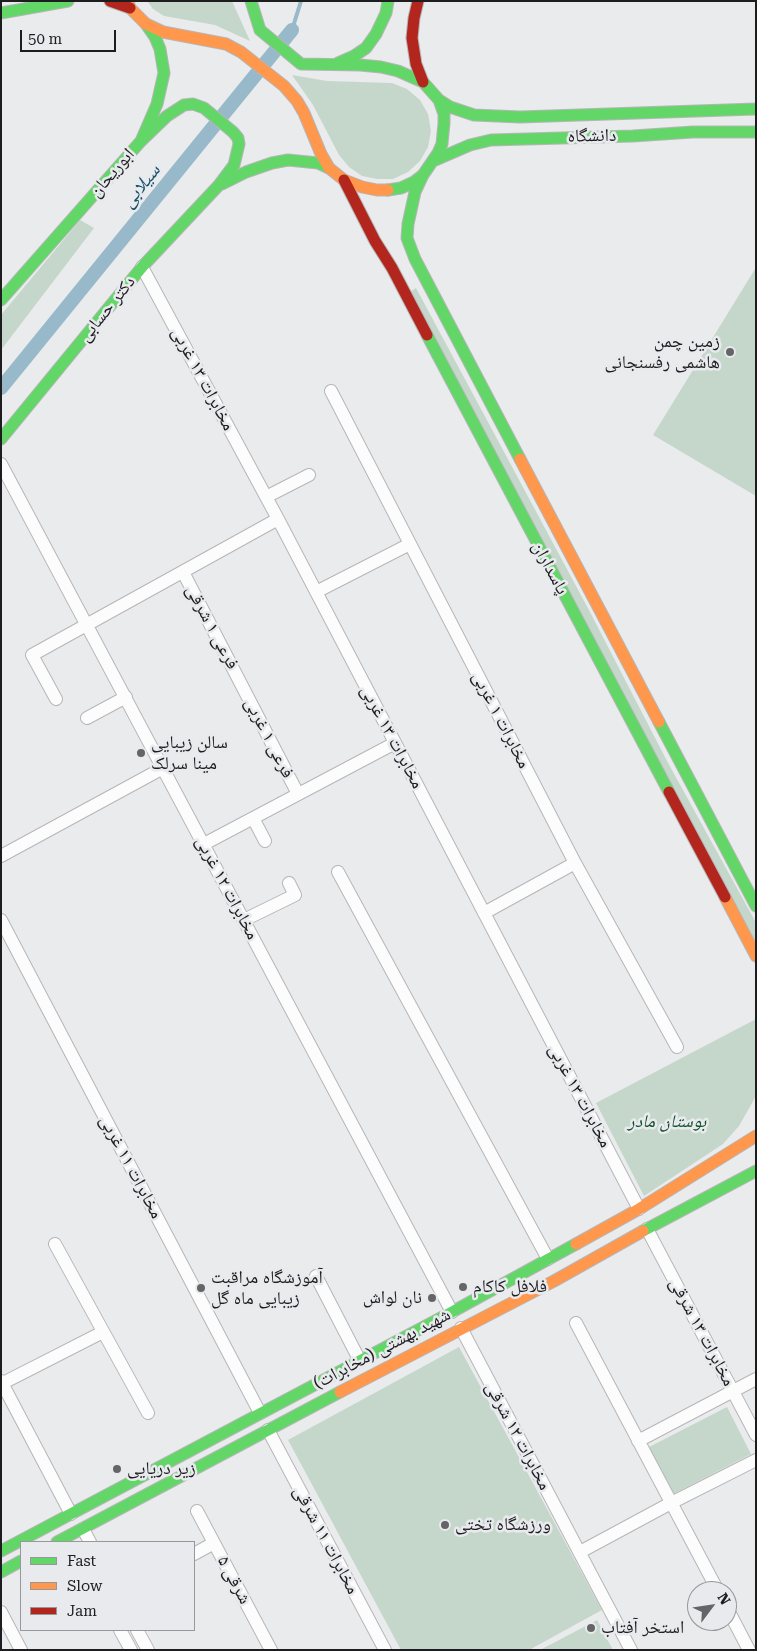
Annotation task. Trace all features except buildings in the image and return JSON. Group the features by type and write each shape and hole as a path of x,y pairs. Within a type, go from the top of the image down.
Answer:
{"main road":[{"path":"1,13 68,1"},
{"path":"110,1 129,5 146,24 164,32 226,44 241,52 284,86 297,101 329,168"},
{"path":"250,1 260,30 301,64 360,64 381,67 398,71 423,82"},
{"path":"335,64 354,56 366,48 376,34 386,13 388,1"},
{"path":"219,185 246,172 272,163 288,160 318,163 329,168 344,180 377,190 390,190 406,186 422,175 433,161 442,144 444,114 440,100 423,82 416,64 412,38 418,1"},
{"name":"ابوریحان","path":"1,300 141,141 157,104 162,89 164,73 156,37 146,24"},
{"name":"دانشگاه","path":"440,100 450,107 474,115 520,117 756,109"},
{"path":"141,141 167,116 184,105 193,104 204,108 238,138 238,153 234,165 219,185"},
{"name":"دانشگاه","path":"433,161 470,145 491,140 633,136 693,132 756,132"},
{"name":"پاسداران","path":"422,175 415,192 408,224 407,238 415,259 756,906"},
{"name":"پاسداران","path":"344,180 756,956"},
{"name":"دکتر حسابی","path":"1,439 142,267 219,185"},
{"name":"شهید بهشتی (مخابرات)","path":"1,1551 452,1312 640,1209 756,1136"},
{"name":"شهید بهشتی (مخابرات)","path":"72,1539 83,1529 461,1328 554,1281 646,1229 756,1171"},
{"path":"360,1361 368,1377"},
{"path":"1,1572 20,1562"}],"street":[{"path":"693,132 694,110"},
{"name":"مخابرات ۱۳ غربی","path":"142,267 278,519 640,1209"},
{"name":"مخابرات ۱ غربی","path":"331,391 575,863 677,1047"},
{"name":"مخابرات ۱۲ غربی","path":"1,464 452,1312"},
{"path":"266,498 309,474"},
{"path":"56,699 32,655 278,519"},
{"path":"316,592 410,544"},
{"name":"فرعی ۱ شرقی","path":"183,572 240,683"},
{"name":"فرعی ۱ غربی","path":"240,683 298,794"},
{"path":"87,718 126,697"},
{"path":"204,844 395,743"},
{"path":"1,856 164,768"},
{"path":"253,818 265,841"},
{"path":"484,913 575,863"},
{"path":"338,872 548,1259"},
{"path":"244,920 295,895 289,883"},
{"name":"مخابرات ۱۱ غربی","path":"1,920 260,1413"},
{"name":"مخابرات ۱۳ شرقی","path":"646,1229 756,1435"},
{"path":"55,1244 148,1413"},
{"path":"316,1276 360,1361"},
{"path":"576,1323 713,1581"},
{"name":"مخابرات ۱۲ شرقی","path":"461,1328 631,1650"},
{"path":"71,1514 2,1383 103,1332"},
{"path":"638,1441 756,1379"},
{"name":"مخابرات ۱۱ شرقی","path":"268,1430 385,1650"},
{"path":"580,1552 671,1502 756,1460"},
{"name":"شرقی ۵","path":"197,1511 271,1650"},
{"path":"83,1529 89,1541"},
{"path":"195,1553 214,1543"},
{"path":"1,1612 21,1650"},
{"path":"737,1627 749,1650"},
{"path":"121,1631 131,1650"},
{"path":"138,1631 148,1650"}],"green space":[{"path":"147,1 232,1 250,41 215,25 164,16 153,9"},
{"path":"292,75 327,81 392,83 407,89 420,100 428,114 431,131 428,147 420,161 408,172 393,179 377,179 362,176 349,167 339,155 313,105"},
{"path":"80,220 94,228 1,350 1,315"},
{"name":"زمین چمن هاشمی رفسنجانی","path":"756,269 756,496 653,435"},
{"path":"416,288 590,612 667,761 754,919 756,923 756,947 408,293"},
{"name":"بوستان مادر","path":"756,1019 756,1096 739,1126 723,1144 644,1196 596,1103"},
{"name":"ورزشگاه تختی","path":"459,1347 602,1610 529,1650 401,1650 288,1440"},
{"path":"727,1407 751,1454 673,1494 649,1447"},
{"name":"استخر آفتاب","path":"597,1620 613,1650 540,1650"}],"waterway":[{"name":"سیلابی","path":"292,30 301,1"},
{"name":"سیلابی","path":"1,388 292,30"}],"traffic: fast":[{"path":"1,13 68,1"},
{"path":"251,1 260,30 301,64 360,65 398,71 423,82 439,100 444,114 444,123 442,144 438,153 423,175 414,182 401,188 388,190"},
{"path":"338,63 366,48 376,34 386,13 388,1"},
{"path":"1,300 141,141 157,104 164,73 160,49 155,37 146,24"},
{"path":"439,100 450,107 474,115 520,117 756,109"},
{"path":"1,439 142,267 219,185 234,165 239,144 238,138 233,132 204,108 193,104 184,105 167,116 141,141"},
{"path":"433,161 470,145 491,140 633,136 693,132 756,132"},
{"path":"222,184 246,172 272,163 288,160 318,163 329,168"},
{"path":"423,175 415,192 407,238 415,259 520,459"},
{"path":"427,335 669,792"},
{"path":"659,722 756,906"},
{"path":"643,1231 756,1171"},
{"path":"1,1551 452,1312 576,1244"},
{"path":"59,1541 340,1392"},
{"path":"1,1572 20,1562"}],"traffic: slow":[{"path":"128,1 130,8 146,24 163,32 226,44 241,52 284,86 297,101 329,168 344,180 362,187 388,190"},
{"path":"520,459 659,722"},
{"path":"725,897 756,956"},
{"path":"576,1244 639,1209 756,1136"},
{"path":"340,1392 554,1281 643,1231"}],"traffic: jam":[{"path":"110,1 130,8"},
{"path":"418,1 412,38 416,64 423,82"},
{"path":"344,180 427,335"},
{"path":"669,792 725,897"}],"place":[{"name":"زمین چمن هاشمی رفسنجانی","path":"730,352"},
{"name":"سالن زیبایی مینا سرلک","path":"141,753"},
{"name":"فلافل کاکام","path":"463,1287"},
{"name":"آموزشگاه مراقبت زیبایی ماه گل","path":"201,1288"},
{"name":"نان لواش","path":"432,1298"},
{"name":"زیر دریایی","path":"117,1469"},
{"name":"ورزشگاه تختی","path":"445,1525"},
{"name":"استخر آفتاب","path":"591,1628"}]}
